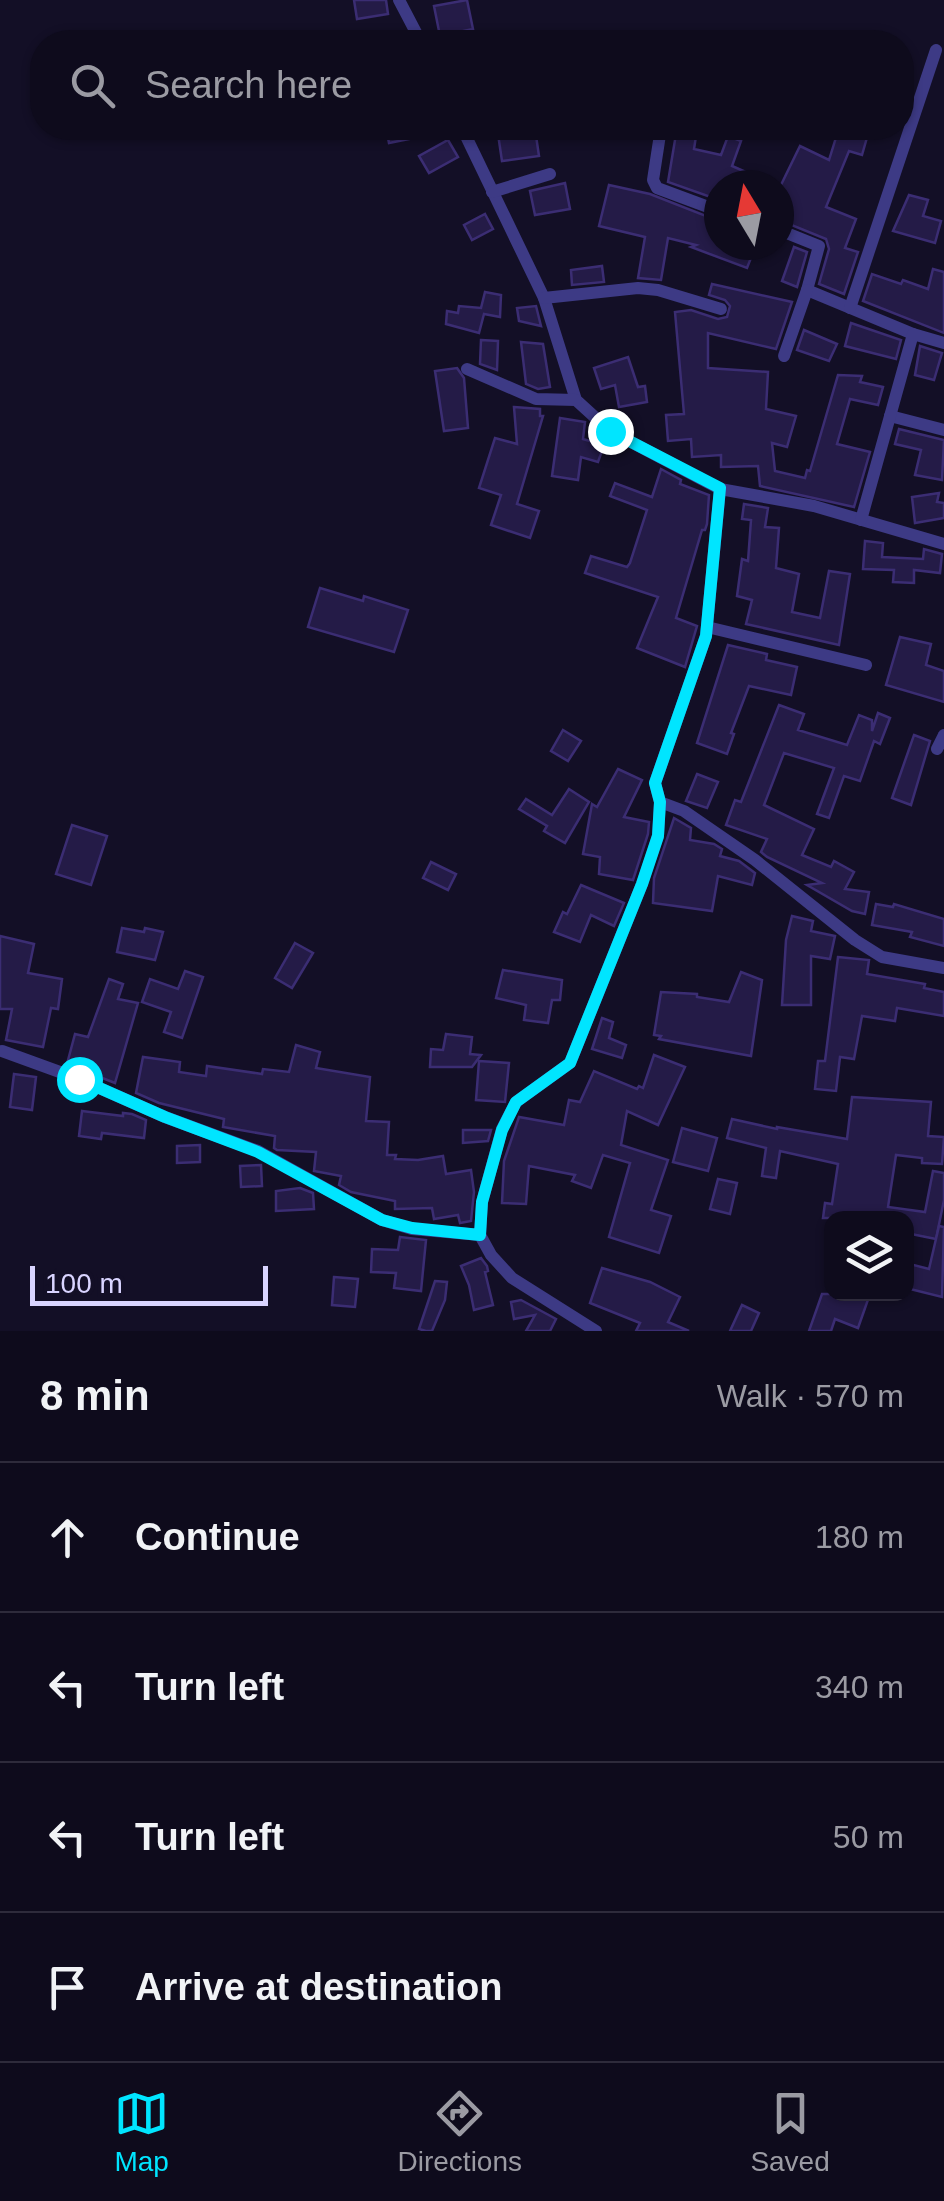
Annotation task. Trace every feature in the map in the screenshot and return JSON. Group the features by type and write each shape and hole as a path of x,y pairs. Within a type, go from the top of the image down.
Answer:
{"street":[{"path":"398,0 414,30"},
{"path":"914,116 936,50"},
{"path":"468,140 544,298 576,400 610,431 720,488 814,506 944,544"},
{"path":"659,140 653,180 656,188 704,206"},
{"path":"850,308 906,140"},
{"path":"492,192 550,174"},
{"path":"784,356 819,246 794,236"},
{"path":"544,298 638,288 721,309"},
{"path":"808,290 912,334 944,343"},
{"path":"861,520 912,334"},
{"path":"467,369 536,398 576,400"},
{"path":"890,416 944,430"},
{"path":"596,1331 512,1278 491,1255 480,1235 482,1202 502,1130 516,1102 570,1063 658,836 660,802 655,783 706,627 720,488"},
{"path":"706,627 866,666"},
{"path":"938,749 944,735"},
{"path":"660,802 684,811 755,860 882,957 944,968"},
{"path":"2,1051 258,1152 382,1220 412,1228 480,1235"}],"building":[{"path":"354,0 386,0 388,14 357,19"},
{"path":"467,0 473,29 439,30 434,6"},
{"path":"448,140 458,157 429,173 419,156"},
{"path":"499,140 537,140 539,156 502,161"},
{"path":"675,140 695,140 694,149 721,155 727,140 741,141 732,166 741,170 704,170 704,195 668,182"},
{"path":"835,140 866,140 862,155 849,151 826,207 856,219 845,248 858,252 844,294 819,284 829,249 826,239 794,226 794,170 788,170 800,146 829,160"},
{"path":"565,183 570,209 535,215 530,191"},
{"path":"609,185 650,194 704,215 704,252 691,247 696,245 668,238 661,280 638,278 645,237 599,226"},
{"path":"909,195 928,200 923,216 941,221 935,243 893,231"},
{"path":"485,214 493,229 472,240 464,225"},
{"path":"794,247 807,252 797,287 782,281 789,260 794,260"},
{"path":"726,260 750,260 747,268"},
{"path":"602,266 604,282 572,285 571,270"},
{"path":"933,269 944,272 944,333 863,301 872,274 928,289"},
{"path":"712,284 792,302 776,349 708,333 708,368 768,372 766,409 796,416 787,447 772,443 775,471 805,478 807,470 810,471 838,375 862,376 860,382 883,387 878,405 850,399 837,444 870,452 854,507 760,486 758,466 721,467 721,455 692,457 691,439 668,441 666,415 684,414 675,312 691,310 718,319 727,317 730,306 709,295"},
{"path":"485,292 501,295 500,317 484,314 479,333 446,324 447,311 458,313 459,306 481,308"},
{"path":"536,306 541,326 519,321 517,308"},
{"path":"851,323 901,340 896,359 845,346"},
{"path":"804,330 837,344 829,361 797,350"},
{"path":"481,340 498,341 497,370 480,364"},
{"path":"521,342 543,344 550,387 538,389 526,384"},
{"path":"920,346 942,353 934,380 915,375"},
{"path":"628,357 638,387 645,386 647,402 619,407 615,385 601,389 594,368"},
{"path":"457,368 464,378 468,428 444,431 435,371"},
{"path":"514,407 540,409 543,416 517,504 539,511 530,538 491,525 501,495 479,488 495,438 517,444"},
{"path":"560,418 585,422 583,439 604,445 598,462 581,457 578,480 552,476"},
{"path":"899,429 944,440 942,480 915,475 921,450 895,444"},
{"path":"661,469 681,480 680,484 709,495 707,524 676,618 697,626 685,667 637,648 658,597 585,573 591,556 627,567 630,563 647,510 610,496 615,483 652,497"},
{"path":"939,493 937,502 944,503 944,518 915,523 912,497"},
{"path":"744,504 768,508 765,527 779,528 776,568 799,574 792,612 820,618 829,571 850,574 839,645 746,624 752,600 737,596 742,559 748,561 751,520 742,519"},
{"path":"865,541 883,543 882,557 923,559 924,549 942,554 940,573 914,570 914,583 893,582 894,570 863,569"},
{"path":"320,588 408,610 394,652 308,627"},
{"path":"900,637 931,644 926,665 944,671 944,702 886,685"},
{"path":"728,645 767,654 766,660 797,667 791,695 749,686 727,754 697,743"},
{"path":"779,705 804,714 798,730 847,745 859,715 872,720 872,731 878,713 890,718 880,744 874,741 860,781 844,776 829,818 817,814 834,768 784,753 764,805 814,829 802,855 831,867 834,861 854,872 845,889 869,892 865,914 852,911 807,885 822,883 767,857 761,852 767,839 726,825 735,800 741,802"},
{"path":"563,730 581,741 568,761 551,751"},
{"path":"914,735 930,741 911,805 892,798"},
{"path":"618,769 642,780 624,817 649,822 633,880 599,874 600,857 583,854 592,804 597,807"},
{"path":"697,774 718,782 707,808 686,801"},
{"path":"569,789 589,802 565,843 519,809 526,799 552,815"},
{"path":"674,818 691,828 690,840 714,844 722,849 720,856 739,861 755,873 752,885 718,876 712,911 653,903 654,878"},
{"path":"72,825 107,836 91,885 56,874"},
{"path":"431,862 456,874 448,890 423,878"},
{"path":"581,885 624,903 614,926 591,915 580,942 554,932"},
{"path":"876,904 894,904 944,919 944,946 910,937 912,932 872,925"},
{"path":"792,916 813,921 811,931 835,936 830,959 811,956 811,1005 782,1005 786,940"},
{"path":"122,928 163,932 155,960 117,952"},
{"path":"0,936 34,944 28,973 62,979 58,1009 51,1008 43,1047 6,1040 12,1009 0,1009"},
{"path":"295,943 313,953 292,988 275,978"},
{"path":"838,957 869,960 867,974 925,984 924,988 944,992 944,1016 897,1008 895,1021 862,1016 854,1059 840,1057 836,1091 815,1089 818,1061 825,1061"},
{"path":"503,970 562,980 560,1000 552,1000 548,1023 524,1020 526,1005 496,998"},
{"path":"185,971 203,977 182,1038 164,1032 171,1012 142,1002 150,979 178,989"},
{"path":"741,972 762,980 751,1056 654,1035 661,992 697,994 729,1002"},
{"path":"109,979 123,984 118,999 138,1003 115,1083 67,1064 75,1034 88,1037"},
{"path":"602,1018 613,1022 609,1038 626,1045 622,1058 592,1049"},
{"path":"446,1034 472,1037 470,1054 481,1055 472,1067 430,1067 431,1049 443,1050"},
{"path":"296,1045 320,1052 316,1068 370,1077 366,1121 389,1122 387,1155 418,1160 443,1156 446,1174 471,1170 471,1221 460,1223 458,1215 434,1219 432,1208 395,1209 395,1201 351,1192 339,1185 341,1176 314,1171 316,1152 277,1150 275,1136 223,1127 224,1119 159,1103 136,1093 143,1057 180,1062 179,1072 206,1076 207,1066 262,1074 263,1069 289,1072"},
{"path":"654,1055 685,1067 658,1125 627,1111 621,1145 668,1160 651,1210 671,1216 659,1253 609,1237 630,1163 603,1155 591,1188 572,1181 575,1175 529,1166 526,1204 502,1203 504,1161 519,1117 564,1125 569,1100 580,1102 594,1071 643,1088"},
{"path":"479,1061 509,1063 505,1102 476,1100"},
{"path":"14,1074 36,1077 32,1110 10,1107"},
{"path":"852,1097 931,1102 928,1136 944,1137 942,1164 896,1155 888,1207 925,1212 933,1171 944,1173 944,1200 936,1239 914,1235 914,1211 824,1211 823,1218 825,1203 832,1204 838,1164 780,1151 776,1178 762,1176 766,1148 727,1138 732,1119 847,1139"},
{"path":"82,1111 132,1114 146,1120 144,1138 102,1133 101,1139 79,1136"},
{"path":"682,1128 717,1138 708,1171 673,1162"},
{"path":"463,1130 491,1130 488,1141 463,1143"},
{"path":"200,1145 200,1162 177,1163 177,1146"},
{"path":"261,1165 262,1186 241,1187 240,1166"},
{"path":"718,1179 737,1183 730,1214 710,1209"},
{"path":"300,1188 313,1193 314,1209 276,1211 276,1191"},
{"path":"939,1226 944,1227 942,1297 914,1290 914,1265 929,1269"},
{"path":"400,1237 426,1240 421,1291 394,1288 396,1273 371,1272 372,1249 398,1250"},
{"path":"481,1258 487,1266 493,1305 474,1310 461,1266"},
{"path":"602,1268 650,1282 680,1297 668,1322 689,1331 636,1331 640,1323 590,1303"},
{"path":"334,1277 358,1279 355,1307 332,1305"},
{"path":"435,1281 447,1282 445,1300 432,1331 426,1331 419,1329"},
{"path":"822,1294 824,1301 868,1301 858,1328 835,1319 831,1331 809,1331"},
{"path":"521,1300 556,1319 550,1331 526,1331 535,1315 514,1319 511,1302"},
{"path":"742,1305 759,1313 751,1331 730,1331"}],"route":[{"path":"79,1079 258,1152 382,1220 446,1234 480,1235 489,1166 502,1130 516,1102 570,1063 642,884 658,836 660,802 655,783 706,636 720,488 610,431"}]}
